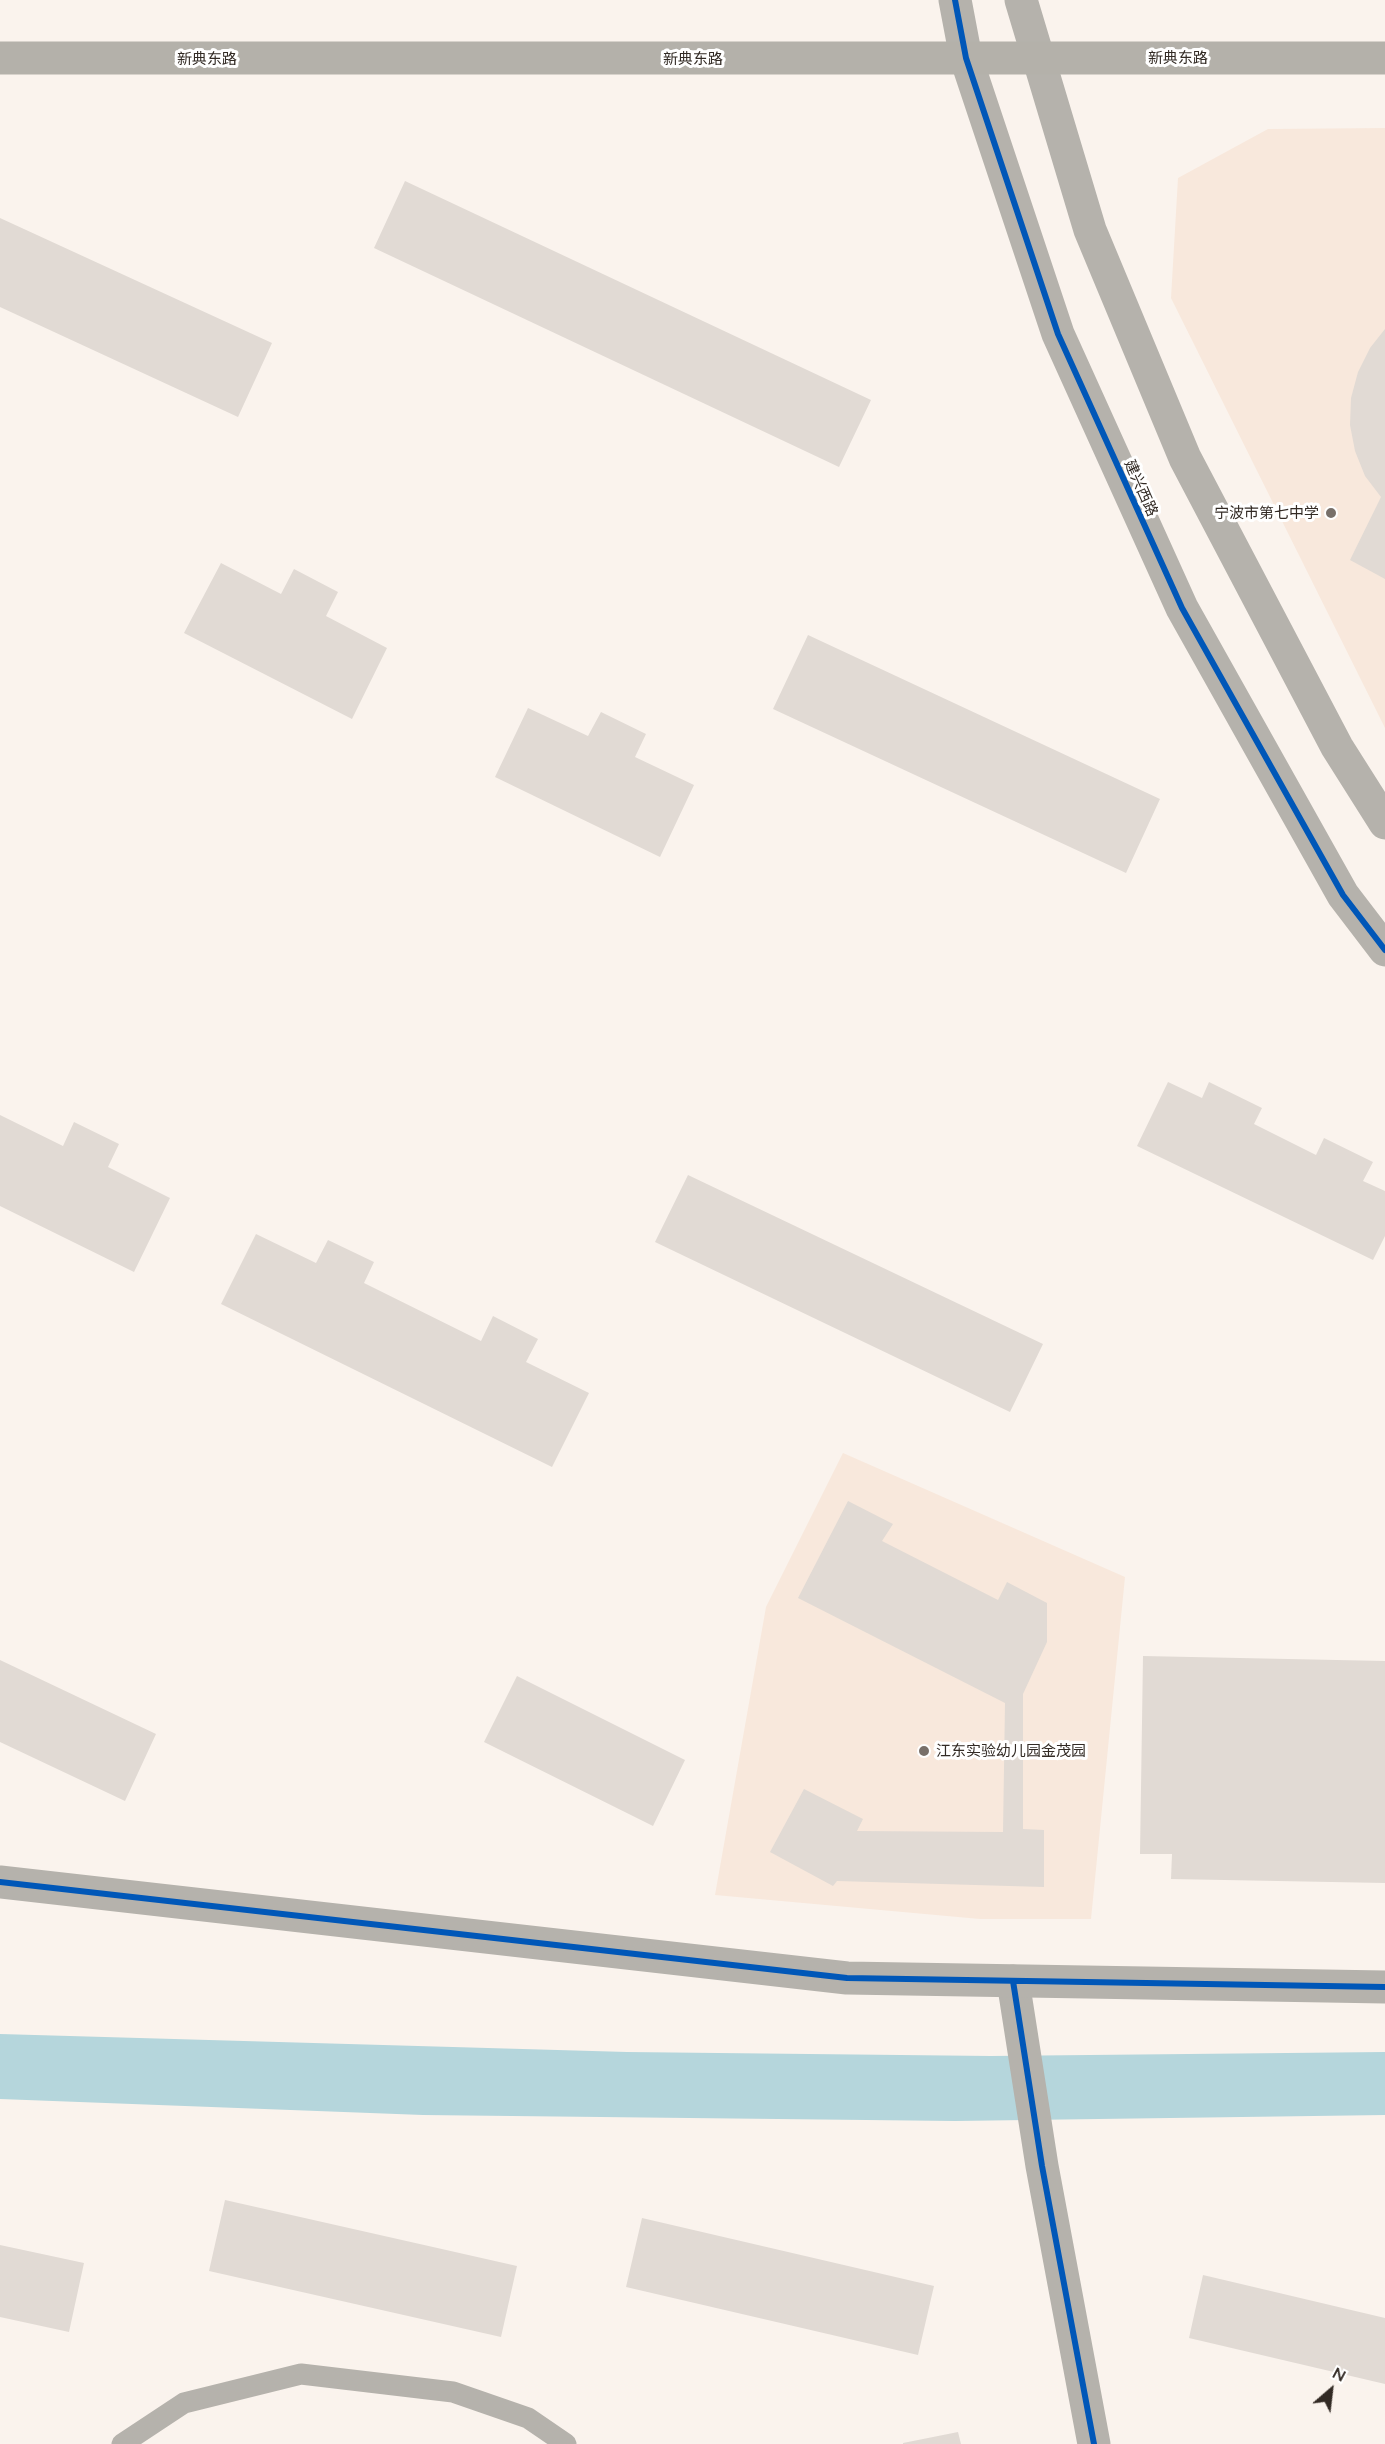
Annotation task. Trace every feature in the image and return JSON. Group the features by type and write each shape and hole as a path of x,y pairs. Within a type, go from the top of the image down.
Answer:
{"main road":[{"name":"新典东路","path":"0,58 1385,58"}],"street":[{"name":"建兴西路","path":"955,0 966,58 1058,334 1182,608 1343,895 1385,950"},
{"path":"1021,0 1041,59 1090,230 1185,458 1337,747 1385,823"},
{"path":"0,1882 846,1978 1015,1992 1385,1987"},
{"path":"1015,1992 1042,2166 1094,2444"}],"lane":[{"path":"122,2444 184,2403 301,2374 453,2392 528,2418 566,2444"}],"shaded area":[{"name":"宁波市第七中学","path":"1385,128 1385,728 1171,298 1178,178 1268,129"},
{"name":"江东实验幼儿园金茂园","path":"843,1453 1125,1577 1091,1919 980,1919 715,1895 766,1607"}],"water":[{"path":"0,2034 627,2052 991,2056 1385,2052 1385,2115 955,2121 423,2115 0,2099"}],"building":[{"path":"405,181 871,400 839,467 374,248"},
{"path":"0,218 272,343 238,417 0,307"},
{"path":"1385,329 1385,579 1350,560 1381,497 1365,476 1355,451 1350,425 1351,398 1358,372 1370,348"},
{"path":"221,563 281,594 294,569 338,592 326,616 387,648 352,719 184,633"},
{"path":"808,635 1160,799 1126,873 773,709"},
{"path":"528,708 588,736 601,712 646,734 635,757 694,785 660,857 495,777"},
{"path":"1168,1082 1202,1098 1209,1082 1262,1108 1254,1124 1316,1155 1324,1138 1373,1162 1363,1181 1385,1191 1385,1236 1373,1260 1137,1146"},
{"path":"0,1115 63,1146 74,1122 119,1144 108,1167 170,1198 134,1272 0,1206"},
{"path":"688,1175 1043,1344 1010,1412 655,1242"},
{"path":"256,1234 316,1263 328,1240 374,1262 364,1283 481,1341 493,1316 538,1339 526,1362 589,1393 552,1467 221,1304"},
{"path":"848,1501 893,1524 882,1541 998,1600 1007,1582 1047,1603 1047,1642 1023,1694 1023,1829 1044,1830 1044,1887 837,1881 833,1886 770,1852 804,1789 863,1819 857,1831 1003,1832 1005,1703 798,1598"},
{"path":"1143,1656 1385,1661 1385,1883 1171,1879 1172,1854 1140,1854"},
{"path":"0,1660 156,1734 125,1801 0,1742"},
{"path":"517,1676 685,1760 653,1826 484,1742"},
{"path":"225,2200 517,2266 501,2337 209,2271"},
{"path":"642,2218 934,2286 918,2355 626,2287"},
{"path":"0,2245 84,2263 69,2332 0,2317"},
{"path":"1203,2275 1385,2318 1385,2384 1189,2338"},
{"path":"958,2432 961,2444 903,2444 903,2443"}],"cycle path":[{"path":"955,0 966,58 1058,334 1182,608 1343,895 1385,950"},
{"path":"0,1882 847,1978 1385,1987"},
{"path":"1013,1981 1042,2166 1094,2444"}],"place":[{"name":"宁波市第七中学","path":"1331,513"},
{"name":"江东实验幼儿园金茂园","path":"924,1751"}]}
